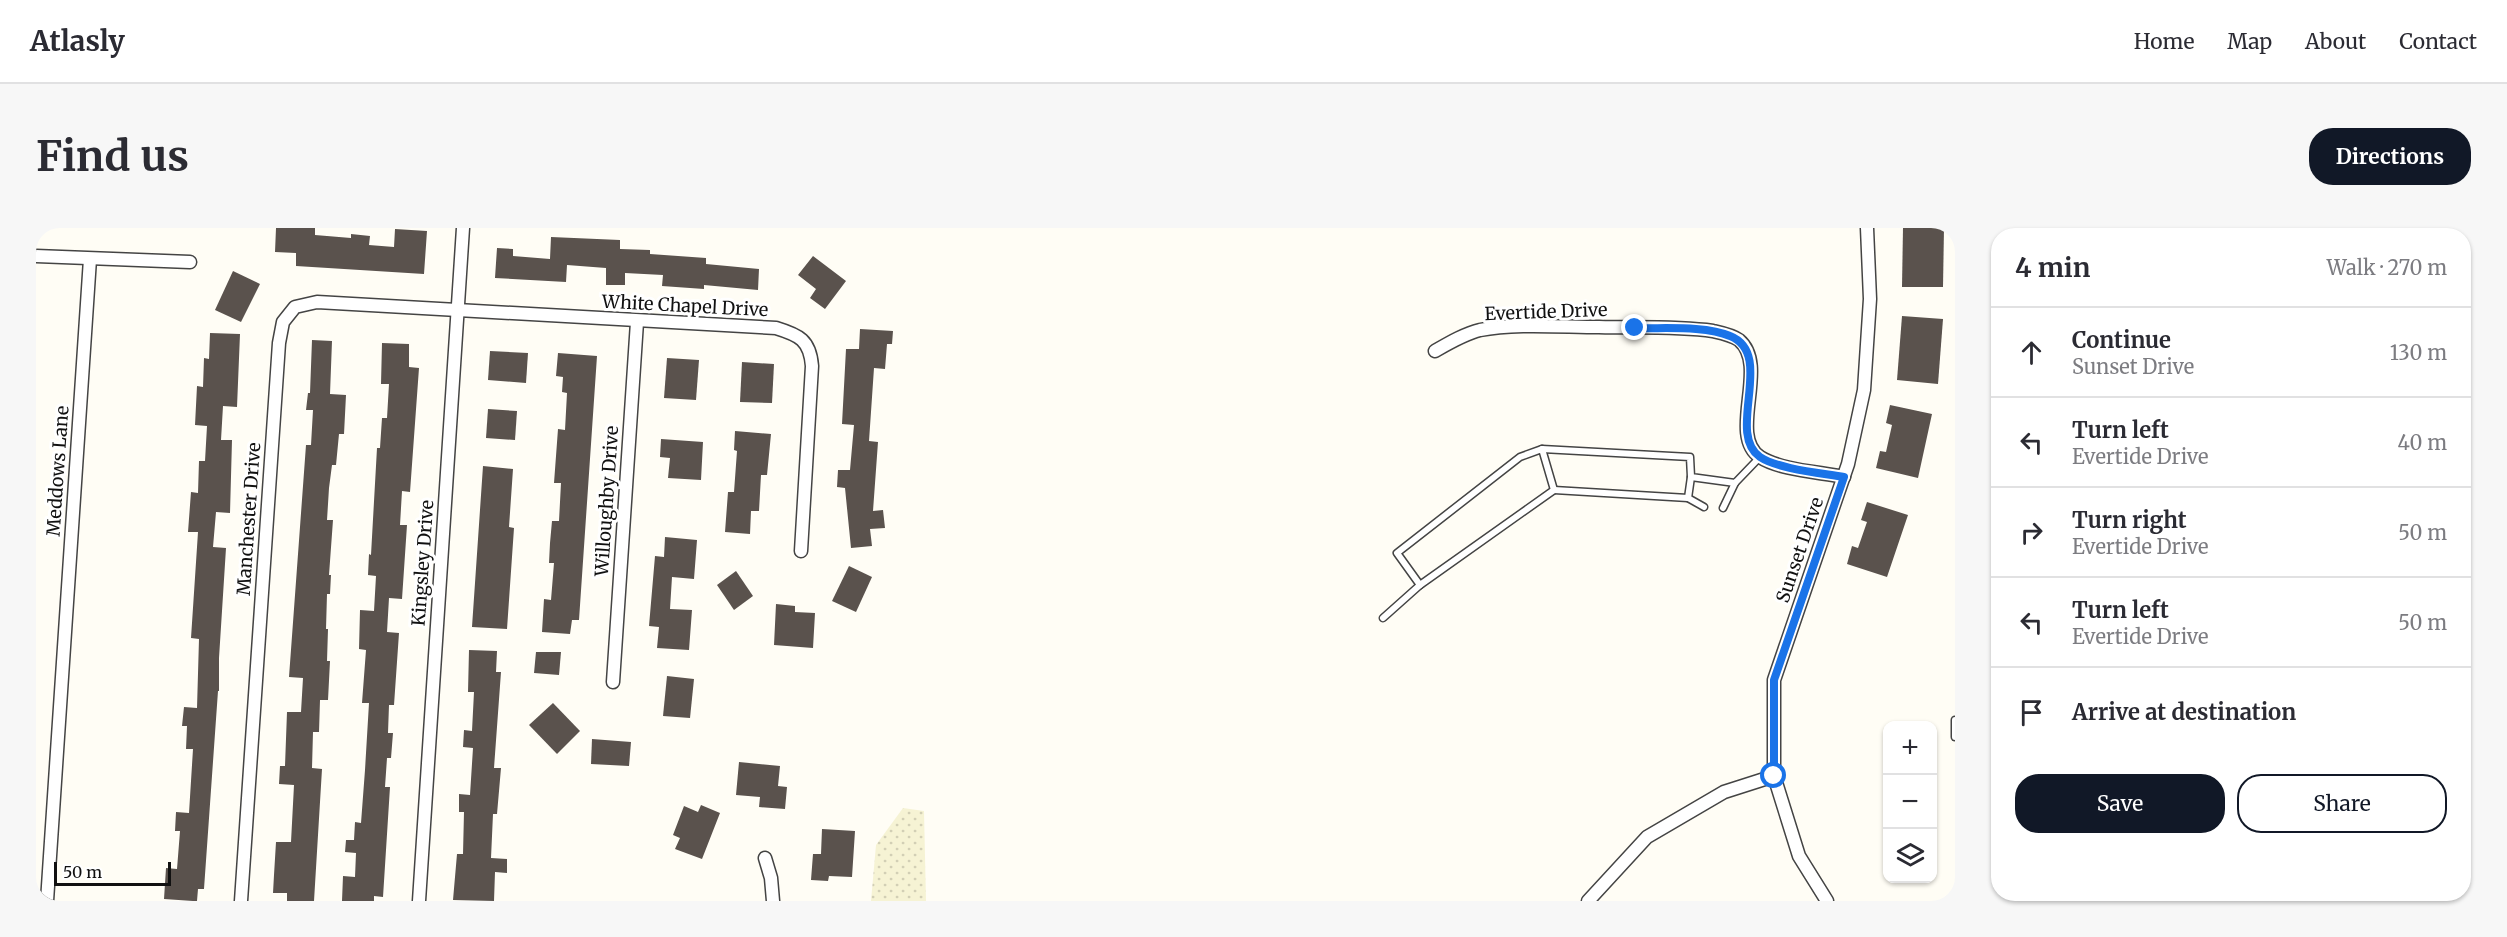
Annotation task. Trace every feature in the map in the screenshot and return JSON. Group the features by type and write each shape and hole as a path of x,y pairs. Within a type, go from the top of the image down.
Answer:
{"street":[{"name":"Kingsley Drive","path":"419,901 463,228"},
{"name":"Sunset Drive","path":"1827,901 1799,856 1774,776 1774,680 1844,477 1864,390 1870,299 1867,228"},
{"path":"36,256 190,262"},
{"name":"Meddows Lane","path":"47,901 90,259"},
{"name":"Manchester Drive","path":"241,901 278,355 283,322 295,307 317,302 458,311"},
{"name":"White Chapel Drive","path":"458,311 776,328 798,336 808,345 812,366 801,551"},
{"name":"Willoughby Drive","path":"613,682 637,322"},
{"name":"Evertide Drive","path":"1435,351 1480,330 1507,328 1635,328 1713,331 1730,336 1739,340 1749,358 1747,426 1749,443 1760,457"},
{"path":"1760,457 1785,466 1844,477"},
{"path":"1588,901 1647,837 1724,792 1774,776"},
{"path":"765,858 771,878 773,901"}],"lane":[{"path":"1542,449 1554,490"},
{"path":"1420,585 1397,553 1520,457 1542,449 1690,457 1691,477 1688,498"},
{"path":"1723,508 1735,483 1760,457"},
{"path":"1691,477 1735,483"},
{"path":"1383,618 1420,585 1554,490 1688,498 1704,507"},
{"path":"1955,720 1955,737"}],"shaded area":[{"path":"903,808 924,811 926,901 871,901 876,845"}],"building":[{"path":"276,228 315,228 315,235 351,238 351,234 370,236 369,245 394,247 395,229 427,231 424,274 296,266 296,253 275,252"},
{"path":"1903,228 1944,228 1943,287 1902,287"},
{"path":"551,237 620,240 620,249 650,250 650,254 706,258 706,264 759,269 758,290 704,285 704,289 662,286 663,275 625,273 625,285 606,285 606,268 567,265 566,282 495,278 497,248 513,249 513,256 550,259"},
{"path":"813,256 846,281 825,309 810,298 816,289 798,275"},
{"path":"233,271 260,284 241,322 215,310"},
{"path":"1902,316 1943,319 1938,384 1897,380"},
{"path":"860,329 893,331 892,344 887,344 885,369 874,368 869,441 878,442 873,511 883,510 885,528 870,529 872,546 851,548 845,488 837,487 838,470 850,470 854,425 842,424 846,349 859,349"},
{"path":"210,333 240,334 237,407 223,406 221,440 232,440 230,513 216,512 213,547 226,548 219,691 204,889 198,889 197,901 193,901 164,899 166,868 177,869 180,831 175,831 176,812 189,813 193,749 186,749 187,726 182,726 184,707 197,708 199,639 191,638 198,532 188,532 191,492 198,493 199,461 205,461 207,426 195,425 197,386 203,387 204,358 209,359"},
{"path":"312,340 332,341 330,394 346,395 344,434 339,434 336,465 332,465 327,520 333,520 326,629 328,629 327,661 330,661 328,700 320,700 319,732 313,732 312,768 322,769 314,901 287,901 287,893 273,893 276,842 291,842 294,785 279,784 280,766 285,766 287,712 301,712 303,678 289,677 306,445 311,445 313,410 306,410 308,393 310,393"},
{"path":"382,343 409,344 409,367 419,368 410,492 402,491 400,525 407,525 402,599 389,598 387,632 399,633 394,705 389,705 388,733 393,733 391,758 387,758 385,787 390,787 383,897 374,896 374,901 342,901 343,876 355,877 356,853 345,852 346,840 354,840 355,822 361,823 365,770 369,703 362,703 366,650 359,649 360,610 374,611 376,576 368,575 369,554 371,555 377,448 380,448 382,418 387,418 389,384 381,384"},
{"path":"490,351 528,353 526,383 488,380"},
{"path":"558,353 597,356 579,620 572,620 570,634 542,632 544,599 551,600 554,563 549,563 552,521 559,521 561,483 554,483 558,429 565,430 567,393 562,392 563,377 556,376"},
{"path":"667,358 699,360 696,400 664,398"},
{"path":"742,362 774,364 772,403 740,402"},
{"path":"1890,405 1932,414 1918,478 1876,468 1880,451 1886,452 1892,425 1886,423"},
{"path":"488,409 517,411 515,440 486,438"},
{"path":"735,431 771,434 767,475 761,475 759,511 751,511 750,534 725,532 728,492 734,492 737,451 734,450"},
{"path":"661,439 703,442 701,480 668,478 670,458 660,457"},
{"path":"483,466 513,469 509,527 514,528 507,629 472,627"},
{"path":"1867,502 1908,515 1887,577 1847,564 1852,546 1858,548 1867,522 1861,520"},
{"path":"665,537 697,540 694,579 672,577 670,609 692,610 689,650 657,648 659,627 649,626 655,556 664,557"},
{"path":"849,566 872,577 856,612 832,601"},
{"path":"736,571 753,596 734,610 717,585"},
{"path":"776,604 795,606 795,612 815,613 813,648 774,645"},
{"path":"469,650 497,651 496,672 501,672 494,768 501,768 497,814 493,814 491,858 507,859 507,873 495,872 494,901 453,900 457,854 463,854 464,812 459,812 459,794 470,795 473,748 463,747 464,730 472,731 474,692 468,692"},
{"path":"536,652 561,652 559,675 534,673"},
{"path":"667,676 694,679 690,718 663,716"},
{"path":"553,703 580,731 557,754 529,725"},
{"path":"592,739 631,742 629,766 591,764"},
{"path":"739,762 780,766 778,786 787,787 785,809 759,807 760,797 736,795"},
{"path":"701,805 720,813 702,859 675,849 680,838 673,835 684,806 698,812"},
{"path":"822,829 855,831 852,877 829,876 828,881 811,880 813,854 821,854"}],"route":[{"path":"1635,328 1713,331 1739,340 1749,358 1750,394 1747,426 1749,443 1753,450 1760,457 1776,464 1844,477 1774,680 1774,776"}]}
